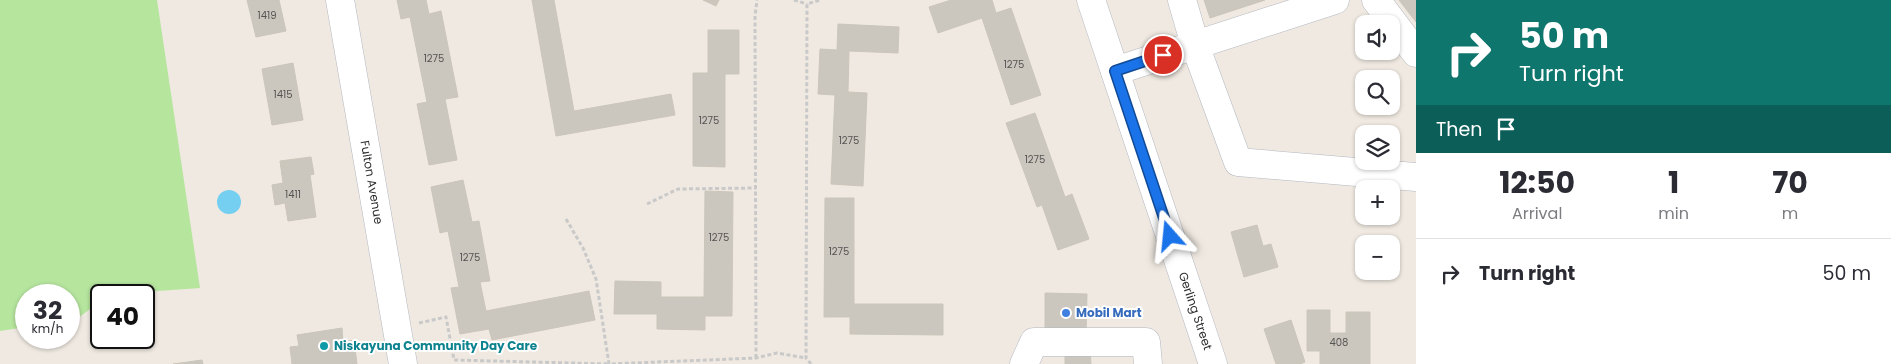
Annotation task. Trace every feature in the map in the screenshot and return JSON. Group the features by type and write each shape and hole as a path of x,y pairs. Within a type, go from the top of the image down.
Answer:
{"street":[{"name":"Fulton Avenue","path":"340,0 403,364"},
{"name":"Gerling Street","path":"1091,0 1213,364"},
{"path":"1182,0 1195,45 1238,162 1416,177"},
{"path":"1115,71 1335,0"},
{"path":"1376,0 1416,53"},
{"path":"1024,364 1034,342 1146,342 1148,364"}],"path":[{"path":"756,358 755,16 757,0"},
{"path":"794,0 807,4 820,0"},
{"path":"807,4 806,358 811,364"},
{"path":"647,204 678,189 756,188"},
{"path":"566,219 583,248 596,279 609,364"},
{"path":"396,326 446,317 454,360 609,364 756,358 777,353 806,358"}],"green space":[{"path":"0,0 157,0 200,288 155,291 155,284 90,284 90,309 80,317 80,284 15,284 15,329 0,331"}],"water":[{"path":"229,190 238,193 241,202 238,211 229,214 220,211 217,202 220,193"}],"building":[{"path":"247,0 279,0 286,31 256,37"},
{"path":"397,0 426,0 429,14 441,11 458,97 445,99 457,160 429,165 417,104 427,102 410,17 401,19"},
{"path":"532,0 554,0 574,111 671,94 675,115 556,136"},
{"path":"703,0 719,0 716,6"},
{"path":"951,0 992,0 996,13 1011,8 1041,95 1011,105 982,18 938,33 929,7"},
{"path":"1204,0 1265,0 1210,18"},
{"path":"1399,0 1416,0 1416,22"},
{"path":"838,24 899,27 898,53 849,51 848,92 867,93 863,186 831,184 835,95 818,94 820,49 837,50"},
{"path":"708,30 739,30 739,74 725,74 725,167 693,166 693,73 708,73"},
{"path":"293,63 303,120 272,125 262,69"},
{"path":"1035,113 1065,197 1072,194 1089,239 1058,250 1042,205 1037,207 1006,123"},
{"path":"311,157 314,174 310,175 316,217 288,221 285,203 275,205 272,185 283,183 280,161"},
{"path":"463,180 472,222 479,221 490,281 480,282 486,311 589,291 595,320 492,340 489,329 460,334 451,288 459,287 448,231 440,233 431,187"},
{"path":"705,191 733,192 732,316 705,316 705,330 657,329 657,314 614,314 615,281 661,282 661,297 704,297"},
{"path":"825,198 854,198 854,304 943,304 943,335 850,334 850,317 824,317"},
{"path":"1257,225 1263,246 1271,244 1278,267 1244,277 1231,232"},
{"name":"Mobil Mart","path":"1045,293 1087,294 1086,333 1045,333"},
{"path":"1307,310 1330,310 1330,333 1346,333 1346,312 1370,312 1370,364 1320,364 1320,351 1307,351"},
{"path":"1291,320 1305,362 1300,364 1276,364 1264,329"},
{"name":"Niskayuna Community Day Care","path":"342,328 343,342 354,340 357,364 292,364 290,347 299,346 297,335"},
{"path":"1065,350 1090,350 1091,364 1065,364"},
{"path":"202,360 203,364 173,364"}],"place":[{"name":"Mobil Mart","path":"1066,313"},
{"name":"Niskayuna Community Day Care","path":"324,346"}],"route":[{"path":"1163,55 1115,71 1170,236"}]}
